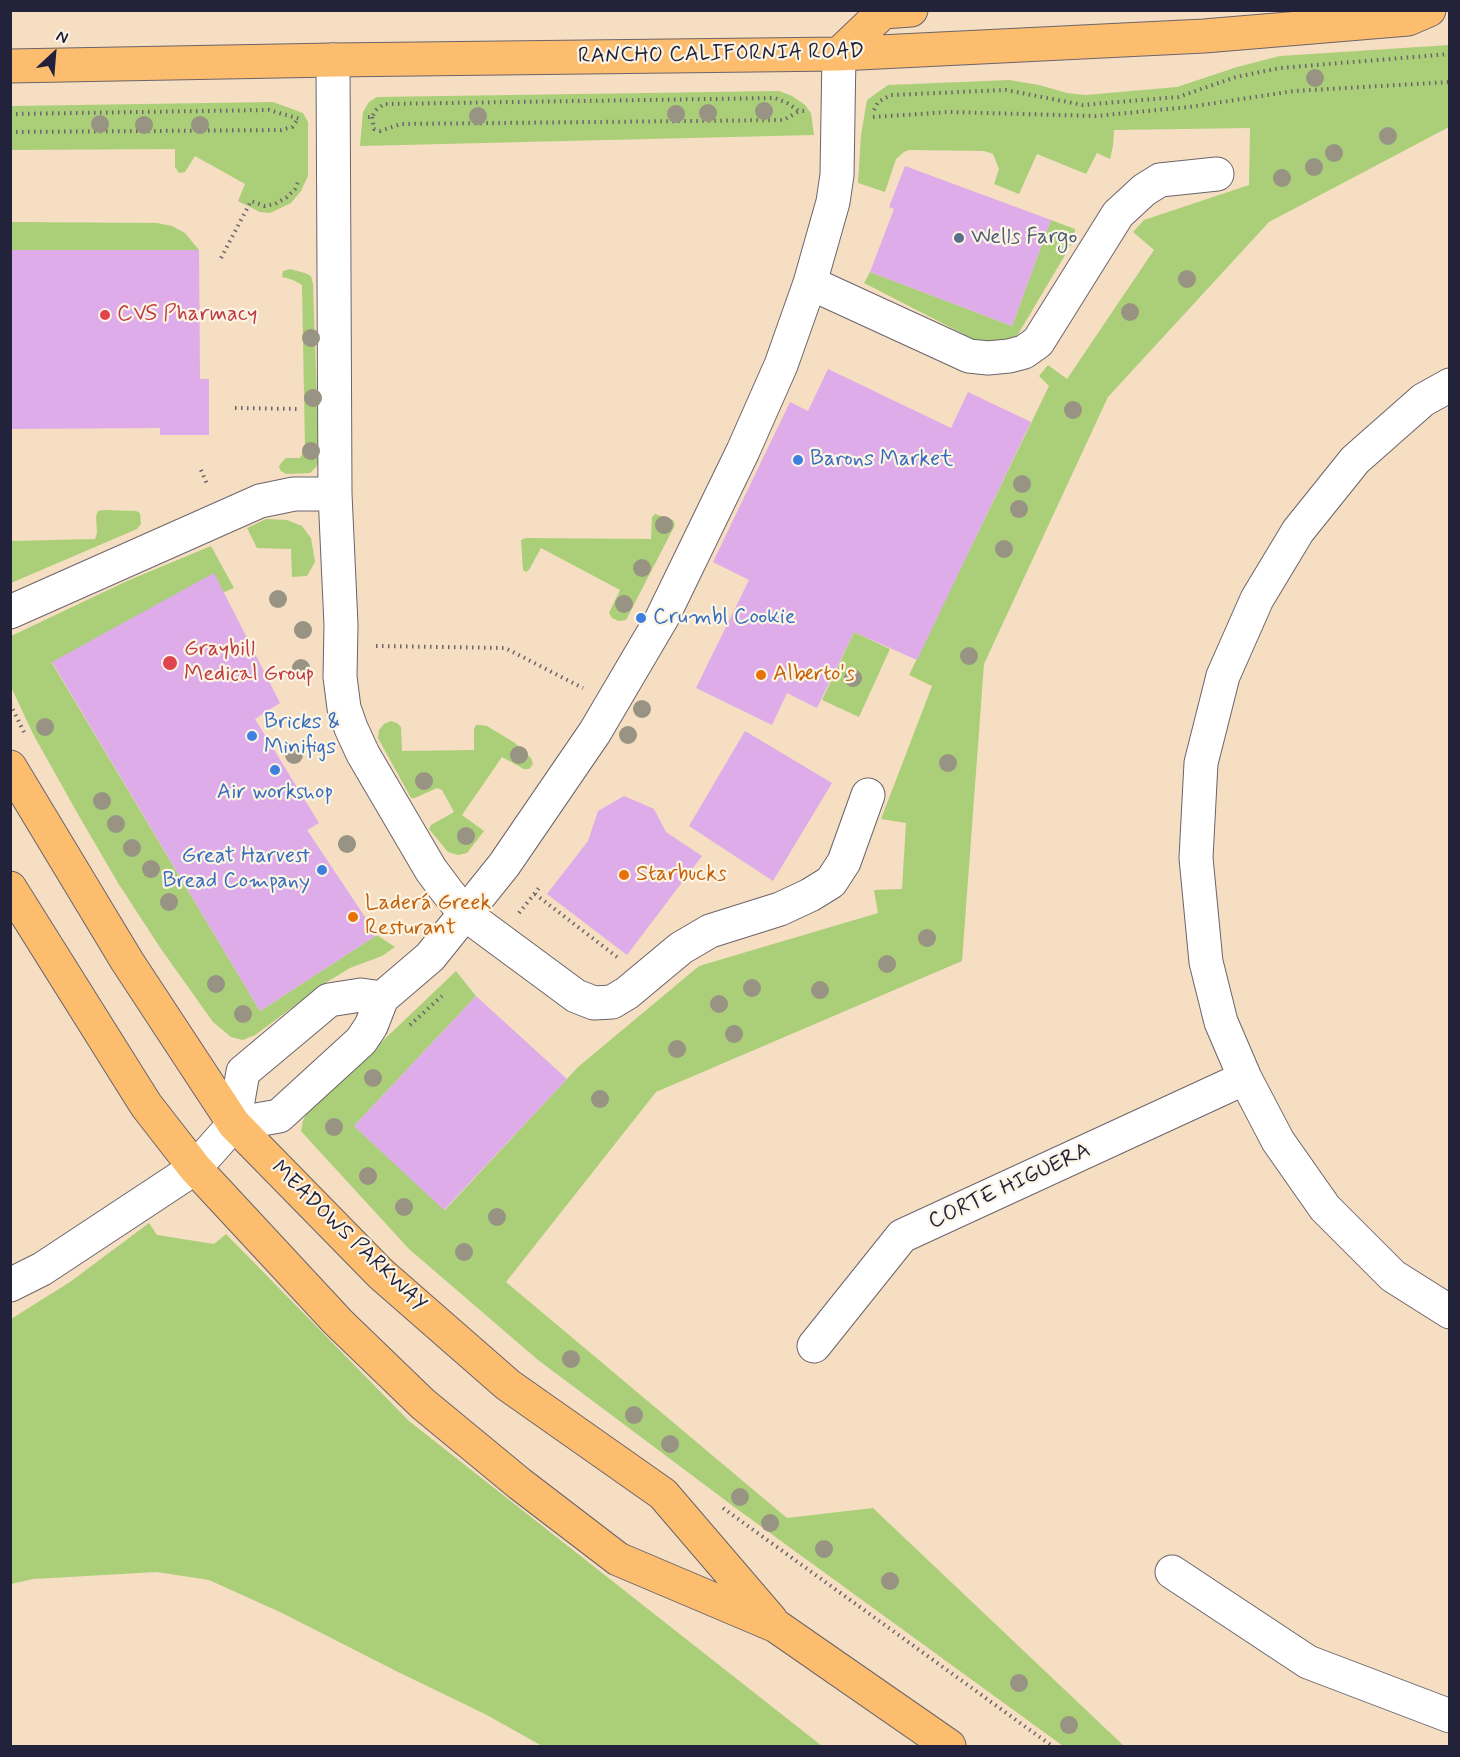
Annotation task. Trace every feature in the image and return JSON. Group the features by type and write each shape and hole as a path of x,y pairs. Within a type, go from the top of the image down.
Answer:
{"main road":[{"path":"839,54 883,12 910,10"},
{"name":"RANCHO CALIFORNIA ROAD","path":"10,66 839,54 1204,36 1408,19 1429,10"},
{"name":"MEADOWS PARKWAY","path":"10,766 127,961 234,1124 381,1274 508,1385 663,1494 776,1626"},
{"name":"MEADOWS PARKWAY","path":"10,888 146,1106 195,1168 338,1322 423,1404 520,1484 618,1559 776,1626 949,1746"}],"street":[{"path":"234,1124 279,1116 361,1041 371,1026 382,998 430,957 504,865 573,766 662,618 760,414 781,365 810,283 837,175 839,54"},
{"path":"333,60 335,494 341,625 340,677 344,708 351,728 369,764 431,870 465,914 576,996 594,1004 612,1002 627,993 681,948 711,931 780,909 831,882 844,862 868,795"},
{"path":"810,283 969,356 988,358 1024,352 1038,342 1118,214 1144,190 1161,180 1217,174"},
{"path":"1449,385 1423,400 1355,460 1298,531 1257,599 1223,676 1202,763 1196,858 1206,962 1221,1022 1245,1078 1278,1141 1325,1209 1393,1276 1449,1312"},
{"path":"10,612 260,501 294,494 335,494"},
{"path":"10,1285 42,1269 195,1168 234,1124 243,1072 329,1000 361,995 382,998"},
{"name":"CORTE HIGUERA","path":"814,1346 902,1236 1245,1078"},
{"path":"1172,1572 1308,1662 1449,1716"}],"path":[{"path":"872,128 874,108 878,102 891,95 1006,90 1083,105 1178,97 1236,77 1280,69 1449,54"},
{"path":"873,117 950,112 1096,116 1189,107 1294,92 1449,82"},
{"path":"799,111 775,98 384,104 376,110 372,117 374,129 380,131 401,124 783,120 799,111 839,111"},
{"path":"10,114 269,110 298,119 302,118 302,128"},
{"path":"333,117 372,117"},
{"path":"10,132 281,130 292,127 298,119"},
{"path":"221,258 251,201 265,206 275,204 295,189 300,176"},
{"path":"235,408 304,409"},
{"path":"366,646 505,648 584,689"},
{"path":"10,704 27,739"},
{"path":"535,894 644,979"},
{"path":"715,1501 1052,1746"}],"green space":[{"path":"1449,45 1449,127 1269,222 1108,397 984,664 962,961 656,1092 506,1282 787,1518 873,1508 1124,1746 1063,1746 737,1509 538,1360 409,1249 301,1131 303,1121 306,1114 456,971 476,996 354,1126 445,1210 578,1067 699,966 878,913 874,890 902,889 906,823 881,819 932,686 909,675 1049,386 1039,376 1048,365 1067,379 1154,250 1133,232 1144,220 1249,185 1250,128 1114,130 1110,159 1097,153 1086,174 1037,154 1019,194 994,184 999,169 993,154 984,151 909,150 896,159 885,192 858,183 861,135 867,100 888,85 1009,80 1085,95 1177,87 1237,67 1280,56"},
{"path":"779,91 805,105 811,113 814,135 360,146 363,112 369,102 377,97"},
{"path":"273,102 303,113 308,122 308,176 301,191 291,203 270,213 260,212 238,201 245,184 195,156 185,172 179,173 175,167 175,149 11,150 11,106"},
{"path":"1051,220 1075,229 1074,240 1014,341 975,340 864,283 870,272 1012,326"},
{"path":"11,223 157,223 172,226 185,233 199,250 11,250"},
{"path":"290,269 311,276 313,284 319,460 310,473 286,474 279,467 281,463 286,458 300,458 305,448 302,285 282,277 283,271"},
{"path":"98,511 136,511 140,513 141,524 137,529 11,583 11,541 95,539 96,516"},
{"path":"655,514 673,520 675,525 626,620 619,621 612,618 609,613 620,590 541,548 529,570 526,572 523,570 521,540 526,538 651,539 652,517"},
{"path":"266,519 287,520 302,526 311,538 315,562 307,576 292,577 291,549 257,548 247,528"},
{"path":"211,546 234,588 52,663 260,1011 377,935 395,947 382,956 350,968 327,982 255,1035 243,1040 231,1037 213,1022 161,949 118,883 79,816 33,734 11,687 11,636 127,581"},
{"path":"854,632 890,649 859,717 822,700"},
{"path":"391,721 401,727 402,751 474,750 474,729 476,725 480,725 487,726 515,743 531,758 533,764 529,769 524,769 502,757 462,815 484,831 467,853 458,855 448,852 429,829 431,825 454,812 442,790 437,788 411,798 378,738 379,730"},
{"path":"149,1223 157,1235 214,1244 226,1234 409,1421 822,1746 542,1746 485,1714 282,1613 209,1580 157,1572 33,1579 11,1584 11,1319 70,1282"}],"building":[{"path":"905,166 1051,220 1012,326 870,272 894,209 889,207"},
{"name":"CVS Pharmacy","path":"10,250 199,250 200,379 209,379 209,435 160,435 160,428 10,429"},
{"path":"828,369 951,428 968,392 1031,422 917,660 854,632 817,708 787,693 772,725 696,688 749,580 713,562 790,402 808,411"},
{"path":"214,573 280,703 255,719 319,823 307,830 377,935 260,1011 52,662"},
{"path":"745,731 832,783 773,881 689,826"},
{"name":"Starbucks","path":"624,796 654,809 666,832 702,856 627,955 547,894 588,841 598,811"},
{"path":"476,996 567,1079 444,1210 354,1126"}],"place":[{"name":"Wells Fargo","path":"959,238"},
{"name":"CVS Pharmacy","path":"105,315"},
{"name":"Barons Market","path":"798,460"},
{"name":"Crumbl Cookie","path":"641,618"},
{"name":"Graybill Medical Group","path":"170,663"},
{"name":"Alberto's","path":"761,675"},
{"name":"Bricks & Minifigs","path":"252,736"},
{"name":"Air workshop","path":"275,770"},
{"name":"Great Harvest Bread Company","path":"322,870"},
{"name":"Starbucks","path":"624,875"},
{"name":"Laderá Greek Resturant","path":"353,917"}]}
